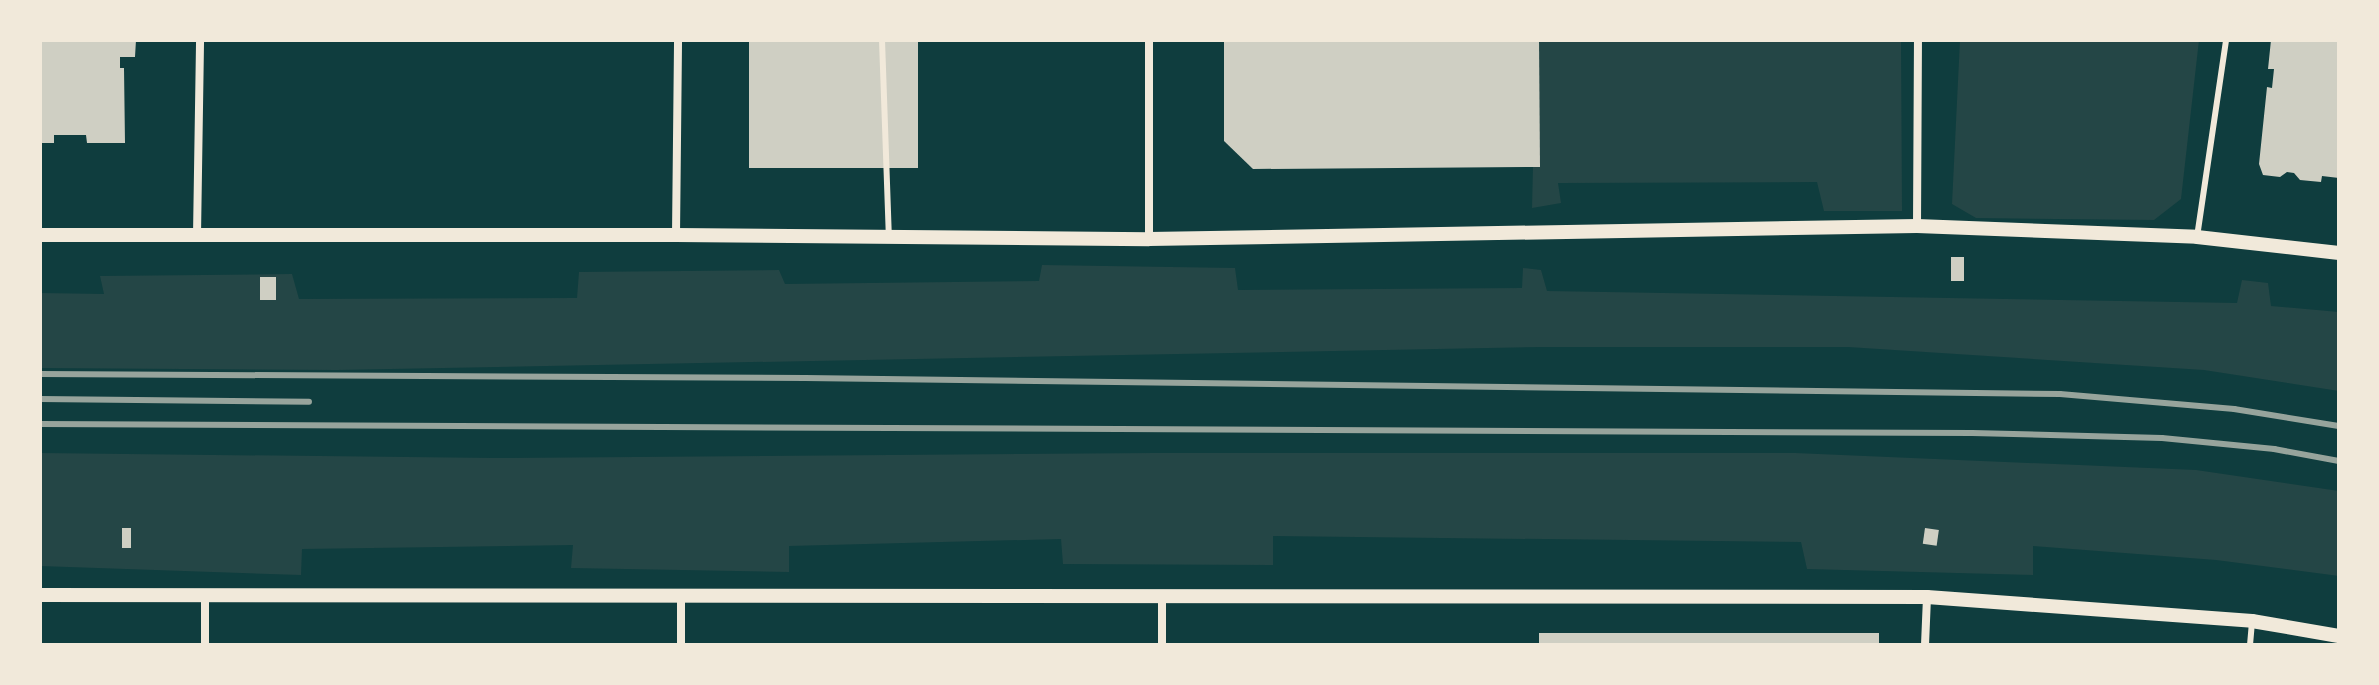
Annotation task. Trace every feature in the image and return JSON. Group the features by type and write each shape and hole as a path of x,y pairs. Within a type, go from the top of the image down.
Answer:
{"street":[{"path":"197,236 200,40"},
{"path":"676,235 678,40"},
{"path":"1149,40 1149,239"},
{"path":"1917,226 1918,40"},
{"path":"40,235 1149,239 1917,226 2197,237 2339,253"},
{"path":"205,594 205,645"},
{"path":"40,595 1927,597 2252,621 2339,636"},
{"path":"681,597 681,645"},
{"path":"1162,597 1162,645"},
{"path":"1925,645 1927,597"}],"lane":[{"path":"882,40 889,237"},
{"path":"2197,237 2226,40"},
{"path":"2250,645 2252,621"}],"shaded area":[{"path":"1536,40 1901,40 1902,211 1824,211 1817,182 1558,183 1561,203 1532,208"},
{"path":"1960,40 2199,40 2181,199 2154,220 1976,218 1952,204"},
{"path":"1042,265 1235,268 1238,290 1522,288 1523,268 1541,270 1547,291 2237,303 2242,280 2268,283 2271,306 2339,312 2339,391 2204,370 1848,347 1541,347 337,370 40,368 40,293 104,294 100,276 292,274 299,299 577,298 579,272 779,270 785,284 1039,281"},
{"path":"40,453 494,458 1154,453 1795,453 2196,470 2339,491 2339,576 2216,560 2033,546 2033,575 1807,569 1801,542 1273,536 1273,565 1063,564 1061,539 789,546 789,572 571,568 573,545 302,549 301,575 40,566"}],"building":[{"path":"40,40 136,40 135,57 120,57 120,68 124,68 125,143 87,143 86,135 54,135 54,143 40,143"},
{"path":"749,40 918,40 918,168 749,168"},
{"path":"1224,40 1539,40 1540,167 1253,169 1224,141"},
{"path":"2271,40 2339,40 2339,178 2322,176 2321,182 2300,180 2294,173 2287,172 2280,177 2263,175 2259,164 2267,87 2272,88 2274,69 2268,69"},
{"path":"1951,257 1964,257 1964,281 1951,281"},
{"path":"260,277 276,277 276,300 260,300"},
{"path":"122,528 131,528 131,548 122,548"},
{"path":"1925,528 1939,530 1937,546 1923,544"},
{"path":"1539,633 1879,633 1879,645 1539,645"}],"railway":[{"path":"40,374 805,378 2060,394 2234,409 2339,426"},
{"path":"40,399 309,402"},
{"path":"40,424 1972,433 2162,438 2274,449 2339,461"}]}
